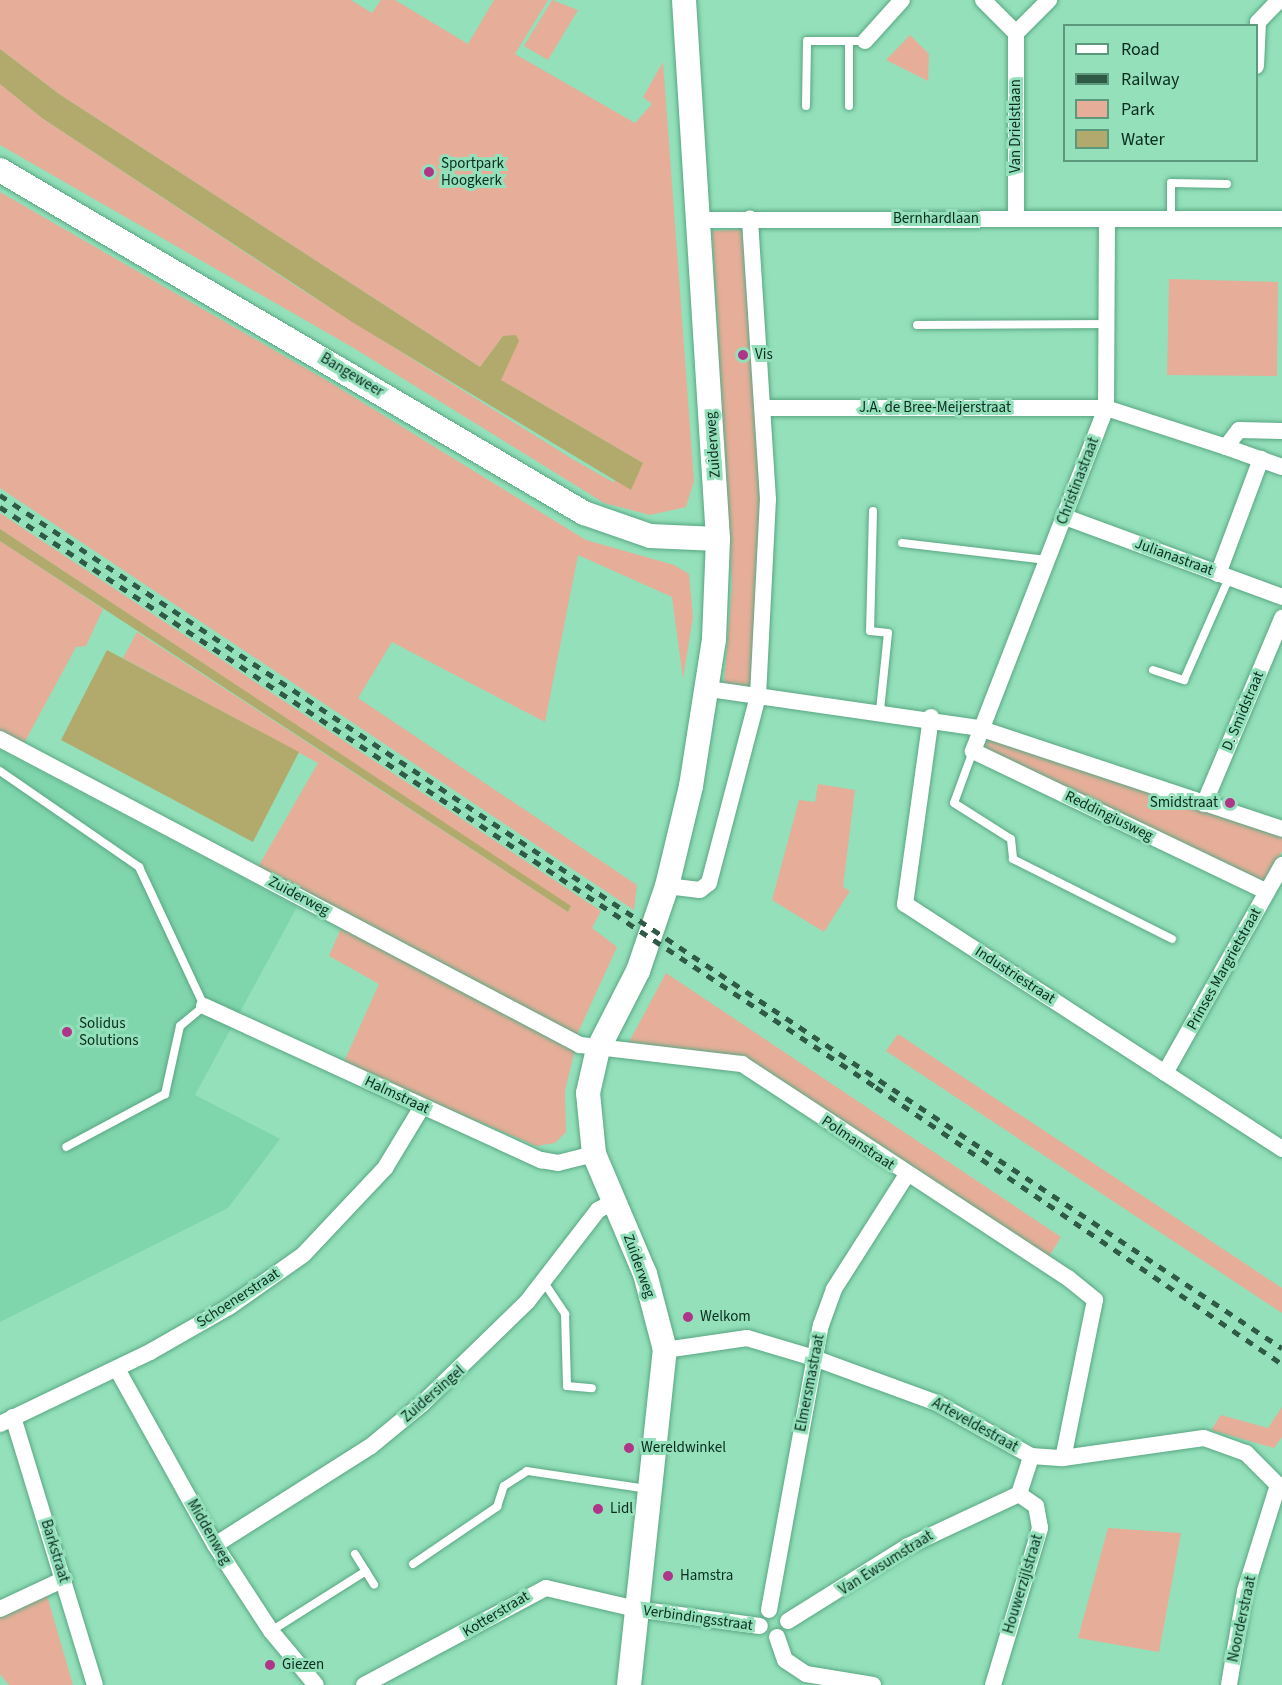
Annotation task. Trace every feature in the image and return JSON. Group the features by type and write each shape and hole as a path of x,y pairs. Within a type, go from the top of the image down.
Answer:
{"street":[{"name":"Zuiderweg","path":"629,1685 665,1350 645,1274 594,1154 588,1093 598,1049 638,971 667,886 709,688 718,539 700,220 684,0"},
{"path":"857,41 902,0"},
{"path":"983,0 1016,33 1049,0"},
{"path":"1258,24 1276,1"},
{"name":"Van Drielstlaan","path":"1016,33 1016,219"},
{"name":"Bangeweer","path":"0,170 584,513 650,536 718,539"},
{"path":"667,886 700,890 714,871 758,696 768,574 764,408 750,219"},
{"name":"Bernhardlaan","path":"700,220 1282,219"},
{"name":"Christinastraat","path":"979,728 1048,560 1106,408 1107,220"},
{"name":"J.A. de Bree-Meijerstraat","path":"764,408 1106,408 1282,467"},
{"path":"1226,447 1239,430 1282,431"},
{"path":"1223,576 1261,459"},
{"name":"Julianastraat","path":"1065,517 1282,597"},
{"name":"D. Smidstraat","path":"1204,804 1282,618"},
{"path":"709,688 930,717 979,728 1282,829"},
{"name":"Industriestraat","path":"930,717 905,904 1282,1149"},
{"path":"973,751 979,728"},
{"name":"Zuiderweg","path":"0,739 580,1045 598,1049"},
{"name":"Reddingiusweg","path":"973,751 1266,892"},
{"name":"Prinses Margrietstraat","path":"1165,1073 1282,865"},
{"name":"Halmstraat","path":"204,1006 541,1160 558,1163 594,1154"},
{"name":"Polmanstraat","path":"598,1049 742,1064 906,1176 1095,1300 1063,1458"},
{"name":"Schoenerstraat","path":"6,1420 117,1369 229,1307 303,1255 347,1214 385,1168 422,1107"},
{"name":"Elmersmastraat","path":"760,1626 769,1610 814,1358 834,1289 906,1176"},
{"name":"Zuidersingel","path":"215,1545 371,1446 466,1366 543,1281 598,1210 614,1202"},
{"name":"Arteveldestraat","path":"665,1350 747,1338 814,1358 937,1403 1031,1456 1063,1458 1204,1438 1246,1453 1278,1485"},
{"name":"Middenweg","path":"117,1369 215,1545 271,1631 315,1685"},
{"name":"Barkstraat","path":"6,1420 64,1579 95,1685"},
{"path":"1019,1494 1031,1456"},
{"name":"Noorderstraat","path":"1229,1685 1245,1591 1278,1485"},
{"name":"Van Ewsumstraat","path":"788,1621 908,1546 1019,1494"},
{"name":"Houwerzijlstraat","path":"993,1685 1040,1528 1036,1506 1019,1494"},
{"path":"0,1609 64,1579"},
{"name":"Kotterstraat","path":"364,1685 546,1588 603,1597 636,1609"},
{"name":"Verbindingsstraat","path":"636,1609 760,1626"},
{"path":"769,1610 779,1610 788,1621 777,1637"},
{"path":"760,1626 777,1637 785,1660 806,1674 873,1685"}],"lane":[{"path":"806,106 807,41 857,41 849,106"},
{"path":"1171,220 1171,183 1227,184"},
{"path":"917,325 1108,324"},
{"path":"873,511 870,631 888,633 880,711"},
{"path":"903,543 1048,560"},
{"path":"1153,670 1184,680 1223,576"},
{"path":"973,751 954,803 1011,839 1013,859 1172,939"},
{"path":"0,771 139,867 204,1006 180,1026 165,1094 66,1147"},
{"path":"543,1281 565,1314 567,1386 592,1388"},
{"path":"413,1564 497,1506 504,1486 527,1471 651,1490"},
{"path":"355,1554 375,1586"},
{"path":"271,1631 366,1571"}],"shaded area":[{"path":"0,750 297,907 195,1095 280,1139 228,1208 0,1322"}],"green space":[{"path":"0,0 351,0 372,13 381,0 395,0 468,44 494,0 548,0 515,54 635,123 652,104 643,97 663,62 694,481 686,507 650,515 604,503 352,347 0,145 0,84 42,118 302,290 574,460 613,482 643,463 501,380 503,336 480,367 59,94 0,49"},
{"path":"552,0 578,10 548,60 524,46"},
{"path":"910,35 929,54 928,81 886,60"},
{"path":"0,192 331,383 586,540 674,565 689,574 693,617 683,679 672,597 578,555 545,722 392,642 358,698 637,885 634,910 0,488"},
{"path":"745,229 761,525 750,686 724,683 732,586 712,231"},
{"path":"1169,279 1278,282 1277,376 1167,375"},
{"path":"0,513 601,911 592,928 617,947 576,1037 258,867 318,763 123,658 137,632 568,912 571,907 0,529"},
{"path":"0,541 103,609 86,646 76,647 23,745 0,733"},
{"path":"990,736 1282,837 1282,851 1263,886 983,749"},
{"path":"818,784 855,790 843,887 850,891 824,932 772,900 799,800 815,802"},
{"path":"342,926 575,1049 565,1091 566,1132 555,1143 536,1146 343,1064 379,984 329,956"},
{"path":"666,973 1061,1237 1048,1258 782,1082 700,1052 629,1042"},
{"path":"898,1034 1282,1288 1282,1313 886,1051"},
{"path":"1282,1407 1282,1437 1274,1448 1211,1430 1221,1415 1268,1428"},
{"path":"1108,1528 1181,1533 1159,1652 1078,1638"},
{"path":"46,1592 73,1685 9,1685 0,1674 0,1614"}],"water":[{"path":"0,49 59,94 480,367 503,336 516,335 519,341 501,380 643,463 631,490 352,322 42,118 0,84"},
{"path":"0,529 571,906 568,912 0,541"},
{"path":"107,650 299,752 253,842 61,740"}],"railway":[{"path":"0,495 1282,1348"},
{"path":"0,507 876,1087 1282,1364"}],"place":[{"name":"Sportpark Hoogkerk","path":"429,172"},
{"name":"Vis","path":"743,355"},
{"name":"Smidstraat","path":"1230,803"},
{"name":"Solidus Solutions","path":"67,1032"},
{"name":"Welkom","path":"688,1317"},
{"name":"Wereldwinkel","path":"629,1448"},
{"name":"Lidl","path":"598,1509"},
{"name":"Hamstra","path":"668,1576"},
{"name":"Giezen","path":"270,1665"}]}
